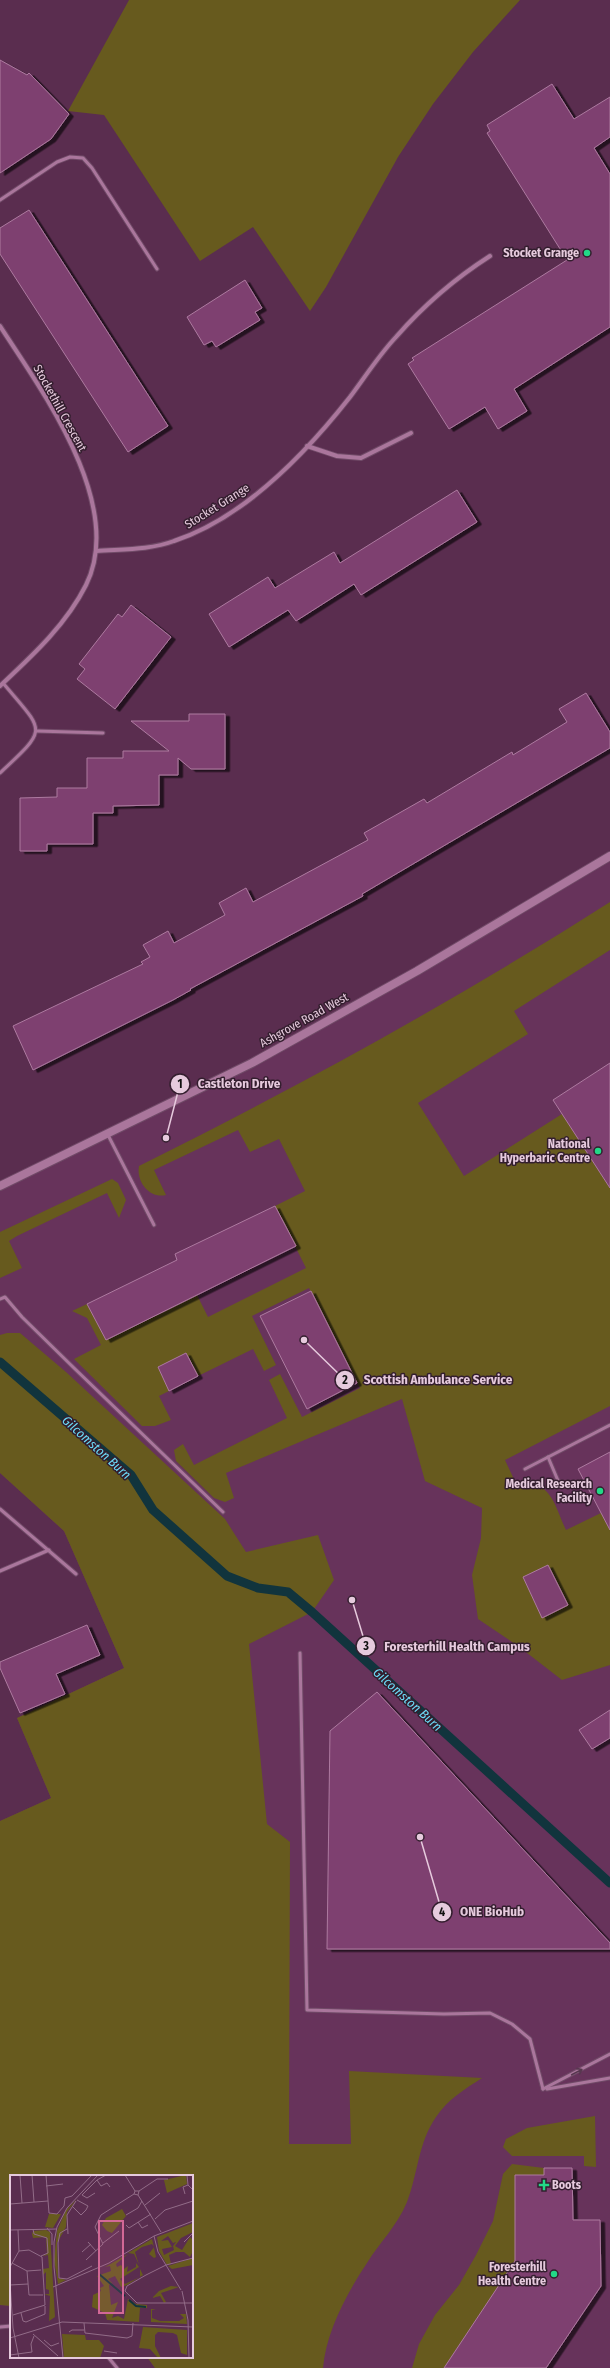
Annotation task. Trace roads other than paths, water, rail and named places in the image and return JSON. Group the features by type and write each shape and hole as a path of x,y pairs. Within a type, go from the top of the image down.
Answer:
{"street":[{"name":"Stocket Grange","path":"96,550 149,547 174,542 201,530 245,503 283,471 307,446 349,398 395,338 422,308 455,279 490,256"},
{"name":"Stockethill Crescent","path":"0,326 71,443 87,484 95,518 96,550 86,584 69,614 39,649 2,685"},
{"path":"307,446 337,456 361,458 411,433"},
{"name":"Ashgrove Road West","path":"0,1186 108,1135 252,1063 424,967 610,856"}],"lane":[{"path":"0,200 57,162 70,157 83,158 92,168 157,269"},
{"path":"0,773 30,745 37,731 35,721 2,685"},
{"path":"37,731 102,733"},
{"path":"108,1135 154,1225"},
{"path":"0,1299 5,1297 22,1317 224,1512"},
{"path":"525,1469 610,1425"},
{"path":"548,1457 559,1483"},
{"path":"0,1509 76,1574"},
{"path":"0,1571 49,1550"},
{"path":"300,1653 307,2010 444,2014 490,2013 512,2024 530,2039 543,2090"},
{"path":"543,2090 610,2054"},
{"path":"543,2090 610,2078"},
{"path":"109,2358 117,2368"}],"waterway":[{"name":"Gilcomston Burn","path":"0,1362 131,1475 153,1510 227,1576 258,1588 288,1592 312,1612 610,1883"}],"place":[{"name":"Stocket Grange","path":"587,253"},
{"name":"Castleton Drive","path":"166,1138"},
{"name":"National Hyperbaric Centre","path":"598,1151"},
{"name":"Scottish Ambulance Service","path":"304,1340"},
{"name":"Medical Research Facility","path":"600,1491"},
{"name":"Foresterhill Health Campus","path":"352,1600"},
{"name":"ONE BioHub","path":"420,1837"},
{"name":"Boots","path":"544,2185"},
{"name":"Foresterhill Health Centre","path":"554,2274"}]}
